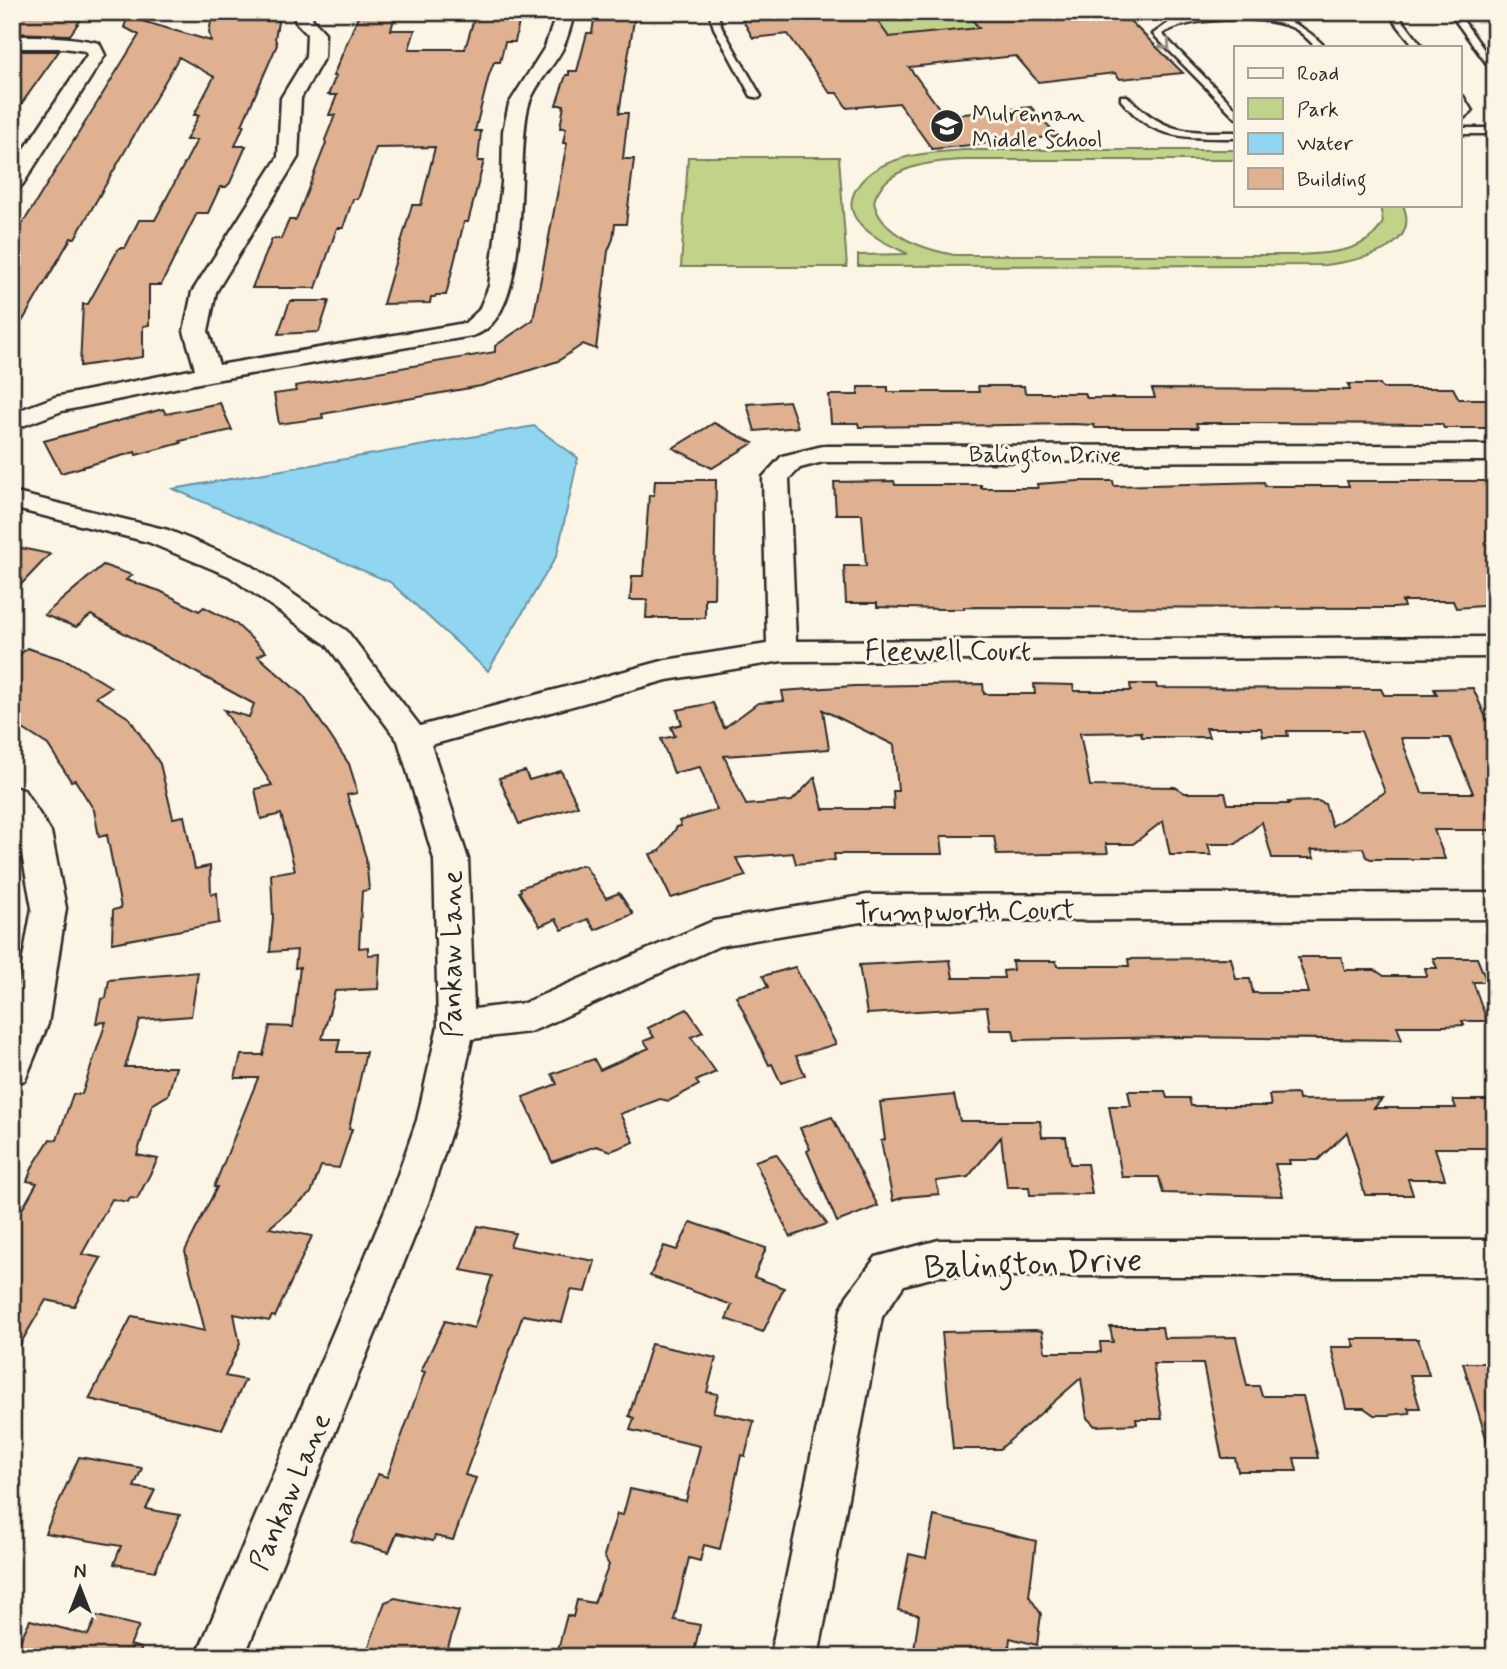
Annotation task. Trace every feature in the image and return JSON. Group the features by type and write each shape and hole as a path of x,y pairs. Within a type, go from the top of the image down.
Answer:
{"street":[{"path":"209,374 196,331 204,292 288,157 291,98 315,57 316,33 305,22 302,12"},
{"path":"12,422 55,405 209,374 472,329 490,313 499,286 513,183 513,131 519,104 554,47 566,12"},
{"path":"12,42 64,42 92,47 96,55 12,184"},
{"name":"Balington Drive","path":"782,651 776,477 791,462 823,454 1495,453"},
{"name":"Pankaw Lane","path":"12,500 158,536 239,570 337,638 413,739 451,859 456,1026 436,1120 408,1203 220,1657"},
{"name":"Fleewell Court","path":"413,739 666,670 782,651 1495,647"},
{"path":"12,798 34,832 49,908 30,1024 12,1069"},
{"name":"Trumpworth Court","path":"456,1026 529,1017 713,934 867,908 1495,906"},
{"name":"Balington Drive","path":"794,1657 862,1310 891,1270 939,1258 1495,1258"}],"lane":[{"path":"713,12 718,28 756,96"},
{"path":"1391,12 1418,46"},
{"path":"1453,12 1495,72"},
{"path":"1234,113 1157,34 1170,25 1233,17 1259,18 1295,25 1320,46"},
{"path":"1124,98 1150,123 1164,129 1234,135"},
{"path":"1462,102 1467,111 1462,116"},
{"path":"1462,131 1495,131"}],"green space":[{"path":"871,12 966,12 985,35 886,39"},
{"path":"1234,150 1234,160 940,162 912,168 888,180 879,190 874,202 885,224 917,245 954,255 1299,255 1346,249 1367,240 1383,222 1380,206 1403,206 1406,220 1403,233 1395,243 1383,250 1353,260 1325,265 858,266 858,255 908,254 872,235 856,219 851,202 862,180 887,163 935,152"},
{"path":"688,157 839,157 847,267 681,267"}],"water":[{"path":"534,426 578,458 557,555 488,671 390,582 173,489"}],"building":[{"path":"12,12 86,12 70,35 12,33"},
{"path":"213,12 280,12 275,38 277,45 242,125 235,146 246,146 230,183 226,187 220,187 208,213 197,213 161,285 149,285 149,325 143,326 143,357 80,366 83,304 88,304 119,248 125,248 139,220 155,220 197,140 186,140 199,115 194,115 214,77 179,57 75,238 71,238 12,339 12,241 139,35 124,27 128,17 211,41 209,32"},
{"path":"360,12 396,12 391,30 415,30 409,49 465,49 476,12 521,12 515,42 505,42 500,62 494,62 489,75 475,131 481,131 478,161 484,161 468,222 464,222 446,295 431,297 430,303 383,304 412,205 421,205 435,147 376,148 358,199 353,199 343,228 337,228 316,288 252,288 272,239 281,239 289,220 296,220 335,115 329,115 337,95 328,95 336,76 333,76"},
{"path":"738,12 871,12 889,37 979,28 966,12 1121,12 1183,73 1120,79 1115,73 1038,82 1016,56 909,67 945,116 1031,107 1058,136 932,149 899,103 847,108 837,93 830,93 788,34 753,38"},
{"path":"595,14 635,14 619,113 628,113 623,159 634,159 626,224 615,224 608,251 596,349 583,344 558,361 481,386 322,414 323,418 279,424 274,394 296,391 295,386 495,352 495,346 533,320 567,143 563,143 566,128 560,128 564,105 556,105 566,75 569,75 569,71 577,71 587,33 592,33"},
{"path":"12,51 59,51 12,117"},
{"path":"290,301 329,301 319,332 278,334"},
{"path":"1348,384 1380,384 1382,388 1453,388 1459,399 1488,399 1495,411 1495,428 1444,428 1442,424 1248,423 1196,423 1198,428 1095,428 1094,425 1073,424 859,427 858,423 831,423 829,395 858,395 858,387 888,387 888,392 979,392 978,386 1024,386 1025,393 1085,393 1087,398 1155,398 1152,389 1350,390"},
{"path":"789,401 798,427 755,431 747,404"},
{"path":"220,403 232,430 180,441 181,443 136,455 135,452 61,473 44,441 163,409 166,414"},
{"path":"714,423 753,443 712,468 673,448"},
{"path":"655,480 716,480 714,598 705,598 705,618 646,618 647,600 630,600 632,576 643,576 649,495 654,495"},
{"path":"894,481 895,485 1038,488 1037,484 1079,481 1113,481 1114,486 1264,482 1265,486 1349,486 1347,481 1495,481 1495,605 1456,608 1453,601 1402,601 1404,607 1393,608 939,609 846,603 844,566 866,566 862,514 836,514 834,482"},
{"path":"21,548 50,554 12,594 12,557"},
{"path":"103,565 132,575 126,580 160,591 199,611 204,607 235,623 266,652 258,656 304,697 349,764 355,783 357,793 347,795 366,858 369,890 362,891 359,948 368,947 368,955 380,954 378,989 335,991 322,1039 340,1039 337,1052 366,1052 349,1129 352,1129 339,1168 321,1166 311,1193 269,1228 312,1236 275,1317 272,1316 269,1321 234,1314 240,1344 225,1376 245,1380 222,1429 89,1399 132,1316 205,1331 185,1251 217,1187 214,1187 258,1078 235,1078 241,1055 263,1055 270,1026 293,1027 300,967 295,968 297,950 270,952 273,918 271,874 295,870 281,814 261,819 255,789 272,785 224,710 249,717 254,704 91,615 76,627 44,615"},
{"path":"27,648 68,661 111,687 96,697 129,718 160,764 173,818 184,816 195,869 210,866 211,894 217,893 219,923 112,943 113,910 121,908 107,835 99,837 94,810 48,745 12,722 12,662"},
{"path":"983,684 984,694 1035,694 1034,684 1073,685 1074,691 1131,691 1130,684 1156,684 1157,688 1381,689 1384,695 1437,695 1434,689 1473,688 1495,738 1495,843 1489,830 1434,830 1445,859 1371,859 1366,857 1363,848 1311,850 1314,858 1272,858 1262,822 1236,844 1208,844 1211,855 1170,855 1163,821 1133,844 1106,844 1108,853 997,855 994,836 941,836 943,854 834,854 835,860 796,864 793,853 736,858 746,876 671,898 650,854 660,851 677,827 681,826 679,821 717,810 700,767 674,773 661,739 675,736 671,727 682,724 677,710 713,703 724,728 758,703 784,701 782,691 854,686","holes":["823,710 894,745 898,791 893,791 894,809 823,809 815,777 792,801 746,805 724,756 829,749","1206,728 1261,728 1263,736 1288,736 1287,731 1361,731 1385,792 1332,826 1325,804 1318,801 1228,804 1225,793 1185,793 1175,787 1090,786 1080,733 1141,732 1142,737 1209,737","1401,738 1450,738 1473,793 1422,793"]},
{"path":"525,771 529,780 561,771 578,806 519,824 499,778"},
{"path":"581,865 585,866 606,898 619,893 633,914 595,930 588,919 562,930 556,919 540,926 519,892 520,888"},
{"path":"1298,957 1341,957 1345,970 1375,970 1384,976 1427,976 1425,968 1437,968 1433,958 1477,958 1487,982 1473,982 1487,1021 1462,1021 1464,1025 1397,1026 1402,1040 1178,1037 1015,1040 1013,1030 990,1030 987,1007 867,1014 859,965 950,960 953,978 1004,978 1003,971 1013,970 1012,961 1056,961 1057,966 1129,966 1128,959 1231,958 1236,979 1250,979 1253,993 1309,993"},
{"path":"795,967 836,1044 796,1056 805,1075 781,1083 772,1064 769,1065 736,996 768,987 763,976"},
{"path":"198,972 191,1016 140,1020 125,1067 176,1067 168,1095 152,1105 137,1155 158,1159 137,1199 130,1198 128,1202 112,1199 82,1254 101,1258 74,1306 46,1300 12,1358 12,1227 37,1183 27,1181 33,1166 50,1139 57,1140 73,1094 82,1094 106,1022 96,1023 101,999 106,998 109,980"},
{"path":"687,1009 703,1032 691,1037 716,1072 696,1081 699,1085 669,1101 660,1099 620,1114 634,1142 611,1151 596,1146 552,1162 523,1097 557,1084 552,1074 594,1059 600,1070 649,1048 644,1041 654,1037 648,1028"},
{"path":"1128,1091 1165,1091 1167,1098 1189,1098 1191,1106 1271,1106 1269,1095 1298,1094 1299,1100 1382,1099 1374,1108 1456,1108 1453,1100 1495,1100 1495,1148 1435,1148 1445,1179 1408,1179 1413,1195 1365,1195 1347,1132 1318,1160 1289,1160 1290,1164 1275,1164 1283,1196 1163,1193 1159,1177 1122,1177 1109,1106 1131,1106"},
{"path":"954,1095 960,1121 1040,1121 1042,1137 1066,1137 1070,1164 1087,1164 1092,1194 1030,1195 1029,1187 1007,1187 1001,1137 968,1177 936,1181 939,1194 904,1197 893,1201 881,1141 885,1140 880,1102"},
{"path":"832,1117 878,1206 837,1222 800,1128"},
{"path":"776,1154 827,1224 790,1237 755,1161"},
{"path":"691,1222 766,1248 754,1277 784,1288 763,1332 726,1319 732,1305 650,1276 664,1246 677,1250"},
{"path":"478,1226 515,1233 510,1246 595,1261 586,1292 571,1290 562,1322 523,1315 465,1475 476,1478 453,1540 435,1536 433,1541 397,1533 389,1552 351,1542 378,1474 387,1477 425,1372 421,1371 445,1321 474,1328 492,1276 461,1270"},
{"path":"1110,1327 1162,1327 1164,1338 1236,1337 1247,1386 1259,1386 1262,1396 1303,1396 1318,1458 1294,1458 1297,1471 1238,1471 1235,1458 1222,1458 1203,1364 1153,1364 1162,1419 1136,1419 1137,1424 1095,1426 1087,1418 1081,1378 1000,1449 953,1449 942,1332 1035,1330 1042,1331 1045,1352 1101,1352 1100,1342 1113,1342"},
{"path":"1352,1339 1418,1339 1429,1375 1410,1375 1420,1408 1408,1408 1410,1413 1374,1415 1364,1408 1346,1408 1331,1347 1355,1347"},
{"path":"651,1344 716,1358 707,1392 718,1394 713,1412 754,1421 745,1456 741,1455 720,1549 704,1545 700,1561 689,1558 674,1620 700,1625 693,1657 556,1657 567,1615 573,1617 577,1600 594,1603 609,1565 604,1556 608,1542 617,1514 623,1515 630,1489 686,1501 700,1446 630,1430 634,1418 629,1416"},
{"path":"1463,1363 1495,1363 1495,1446 1489,1447"},
{"path":"79,1457 142,1468 134,1487 155,1490 146,1509 180,1515 155,1571 114,1564 121,1546 45,1533"},
{"path":"934,1516 1036,1541 1029,1596 1041,1614 1037,1645 1010,1638 1008,1657 913,1657 919,1615 898,1610 909,1554 926,1558"},
{"path":"395,1598 459,1611 445,1657 365,1657 385,1602"},
{"path":"97,1616 139,1626 130,1645 141,1648 140,1657 12,1657 30,1620 88,1635"}],"place":[{"name":"Mulrennan Middle School","path":"947,126"}]}
